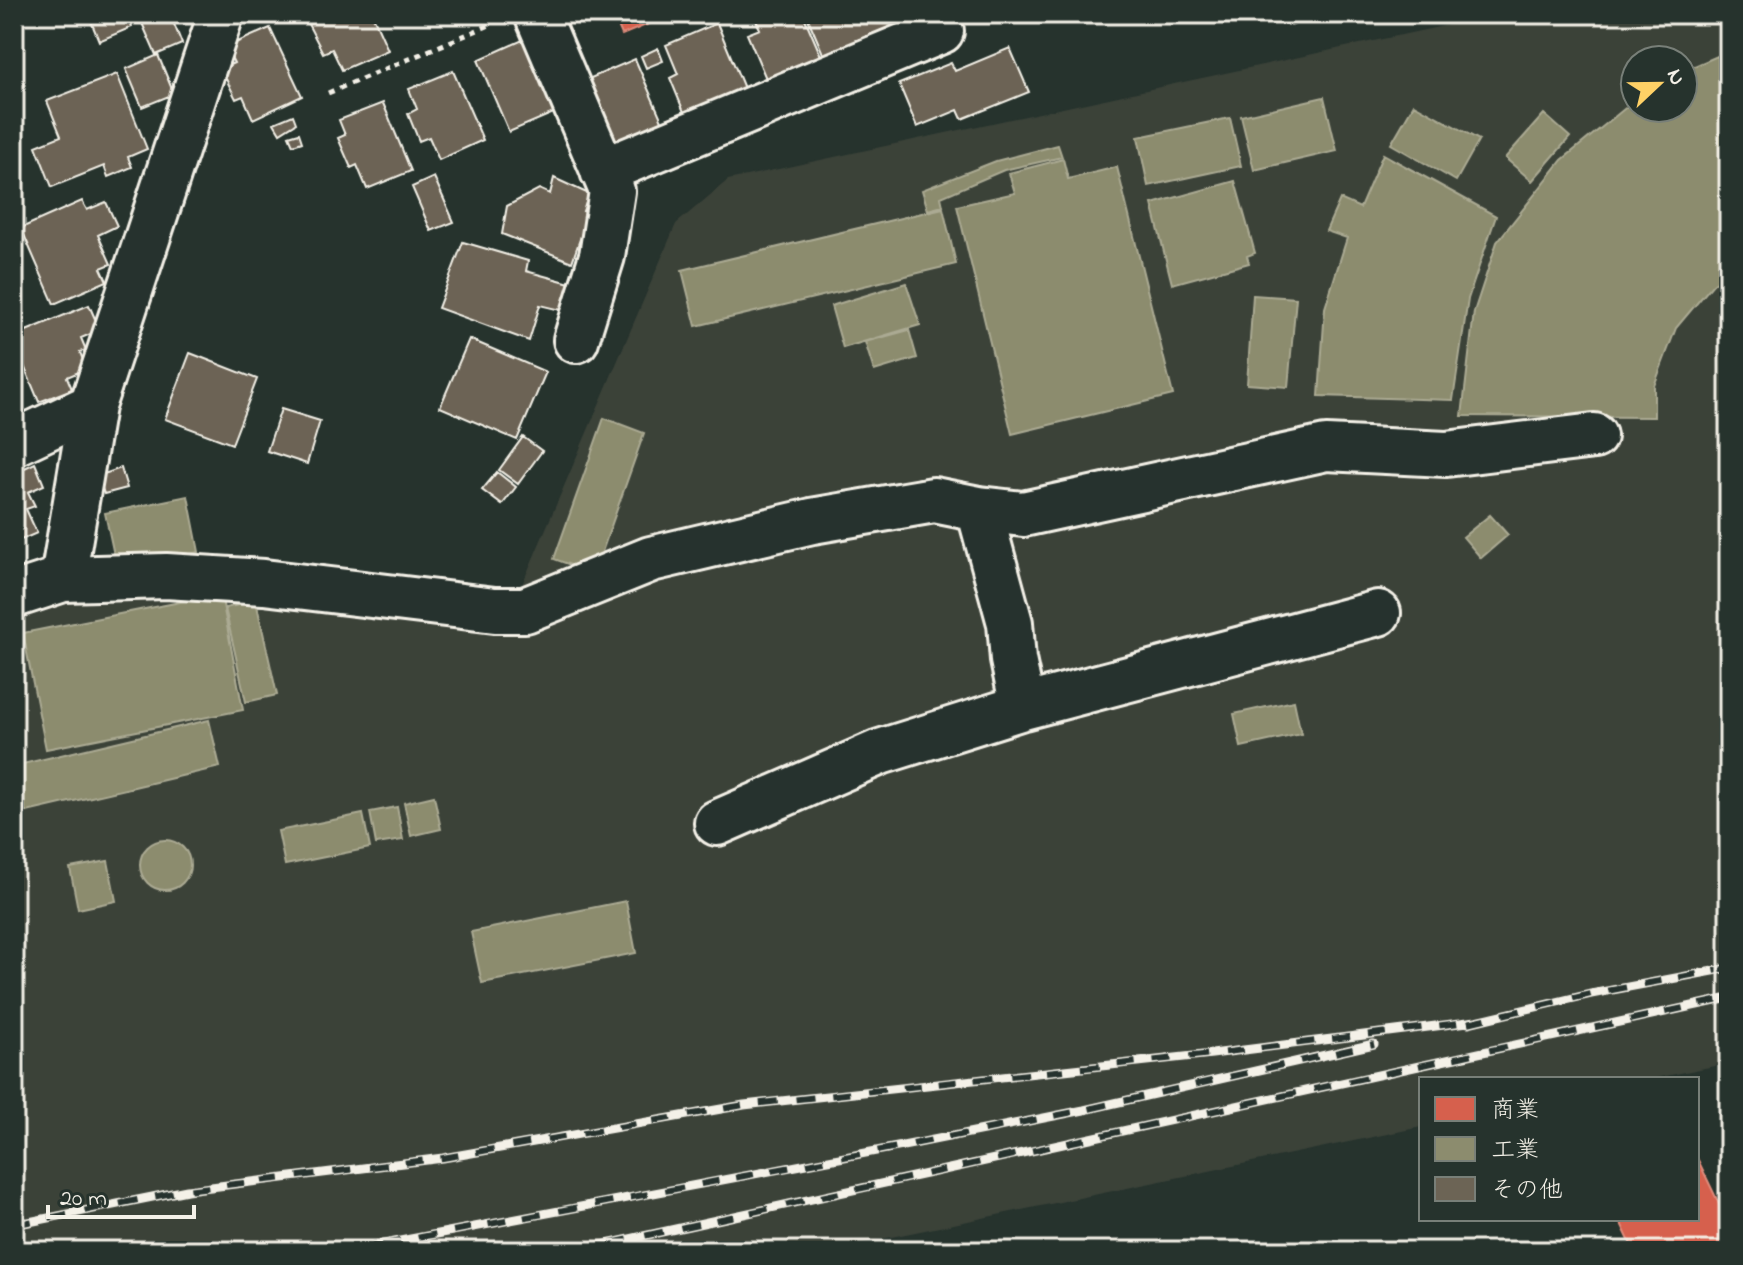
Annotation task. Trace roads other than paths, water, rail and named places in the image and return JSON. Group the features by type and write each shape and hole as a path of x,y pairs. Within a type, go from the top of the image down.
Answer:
{"street":[{"path":"63,579 92,406 221,14"},
{"path":"603,171 941,31 934,14"},
{"path":"519,17 612,191 602,256 576,340"},
{"path":"14,443 92,406"},
{"path":"14,595 63,579 166,576 264,582 495,610 525,610 651,559 812,521 934,500 1023,514 1326,448 1446,454 1594,436"},
{"path":"979,509 1010,623 1013,660 1023,707"},
{"path":"717,823 880,752 1023,707 1378,613"}],"railway":[{"path":"1468,1023 1591,994 1729,968"},
{"path":"575,1251 1729,998"},
{"path":"14,1225 187,1190 443,1158 744,1105 1212,1054 1476,1021"},
{"path":"347,1251 1084,1110 1374,1044"}]}
